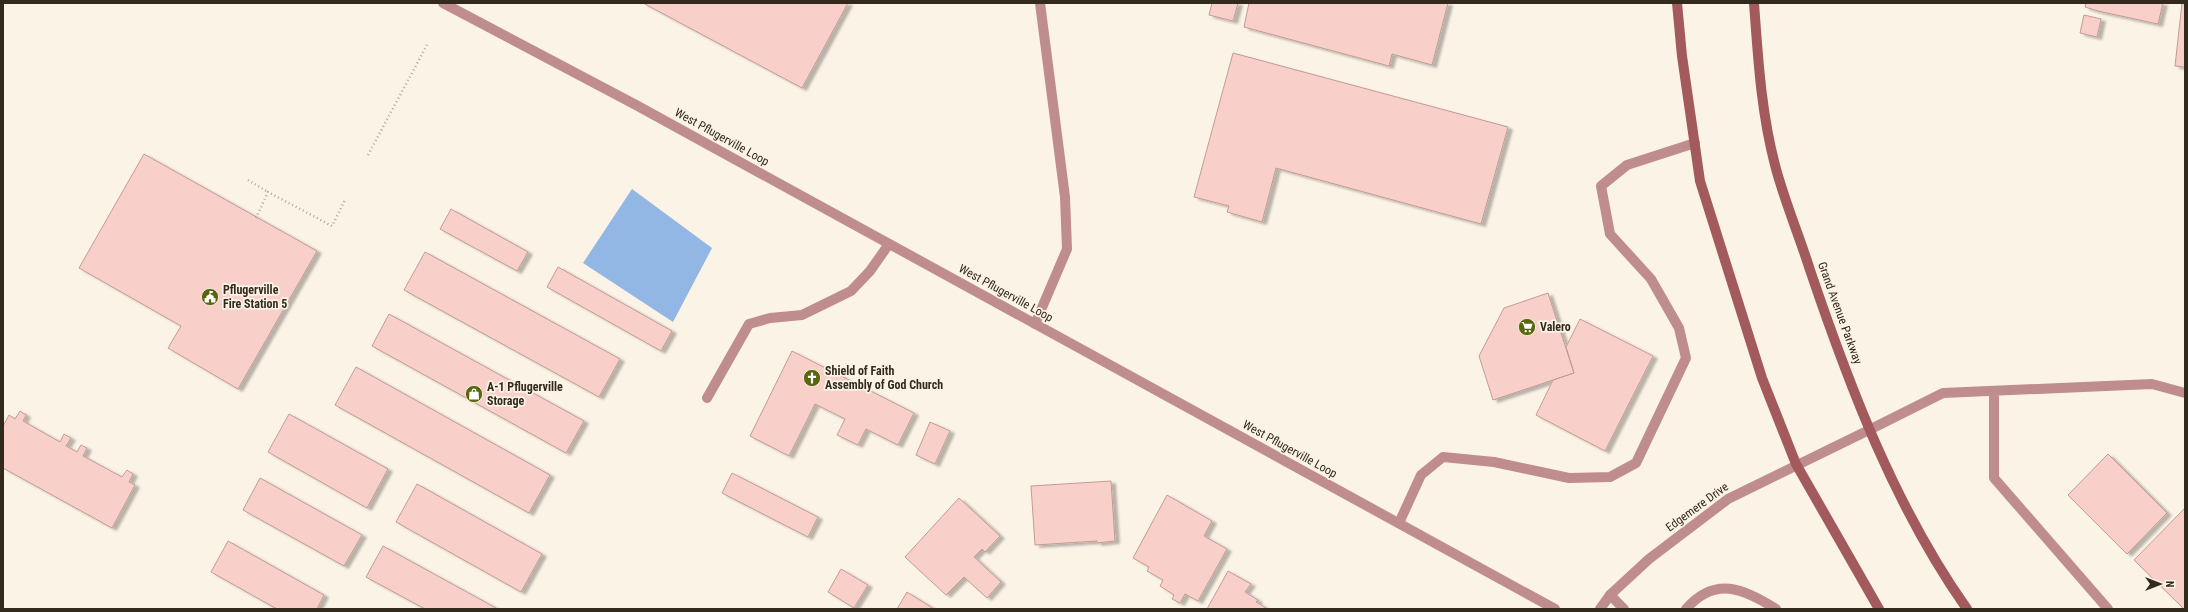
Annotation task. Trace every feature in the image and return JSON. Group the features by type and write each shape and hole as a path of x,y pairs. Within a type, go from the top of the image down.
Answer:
{"main road":[{"path":"1677,3 1682,56 1700,181 1762,378 1796,464 1878,609"},
{"name":"Grand Avenue Parkway","path":"1754,3 1760,83 1775,164 1828,322 1869,430 1897,491 1951,587 1967,609"}],"street":[{"name":"West Pflugerville Loop","path":"443,3 636,105 1555,609"},
{"path":"1035,324 1067,249 1065,197 1040,3"},
{"path":"1399,523 1422,475 1443,457 1494,462 1569,478 1610,477 1636,463 1686,358 1679,328 1651,279 1610,234 1601,186 1628,165 1695,143"},
{"path":"708,398 749,324 770,318 802,315 851,291 870,271 889,244"},
{"name":"Edgemere Drive","path":"1600,609 1610,595 1649,559 1728,499 1796,464 1943,393 2152,384 2185,393"},
{"path":"1994,391 1994,478 2108,609"},
{"path":"1686,609 1698,596 1726,587 1757,597 1776,609"},
{"path":"1610,595 1624,609"}],"path":[{"path":"368,155 428,43"},
{"path":"248,180 332,226 345,200"},
{"path":"256,218 268,192"}],"water":[{"path":"632,189 712,248 673,322 583,263"}],"building":[{"path":"643,3 848,3 802,88"},
{"path":"1212,3 1238,3 1233,21 1209,15"},
{"path":"1249,3 1448,3 1432,65 1392,54 1389,66 1244,27"},
{"path":"2086,3 2163,3 2158,24 2098,11 2085,7"},
{"path":"2182,3 2185,3 2185,67 2175,66"},
{"path":"2084,15 2101,19 2097,37 2080,33"},
{"path":"1233,53 1508,127 1481,224 1276,168 1262,222 1227,212 1229,206 1194,197"},
{"name":"Pflugerville Fire Station 5","path":"144,154 317,251 238,389 168,348 181,326 79,268"},
{"path":"451,209 528,252 517,271 440,229"},
{"path":"425,252 620,359 599,397 404,290"},
{"path":"558,267 672,331 661,351 547,287"},
{"name":"Valero","path":"1548,293 1574,373 1493,400 1479,356 1504,308"},
{"path":"389,314 584,421 566,453 372,346"},
{"name":"Valero","path":"1580,319 1653,356 1605,451 1536,415 1553,380 1574,373 1566,347"},
{"name":"Shield of Faith Assembly of God Church","path":"792,351 914,413 898,445 866,429 858,445 837,435 845,419 815,404 789,456 750,436"},
{"path":"356,367 550,475 529,513 335,405"},
{"path":"20,411 26,415 23,421 60,442 64,434 71,438 66,446 77,452 81,445 87,448 83,456 122,477 127,470 133,474 129,482 135,485 112,528 3,468 3,426 9,415 15,419"},
{"path":"289,414 388,469 367,508 268,452"},
{"path":"930,422 950,431 935,464 916,455"},
{"path":"2108,454 2167,513 2127,554 2068,495"},
{"path":"732,473 818,517 808,537 722,493"},
{"path":"260,478 362,535 344,566 243,510"},
{"path":"1111,481 1115,541 1035,545 1031,486"},
{"path":"417,484 542,554 521,592 396,522"},
{"path":"1167,495 1212,521 1204,536 1227,549 1198,601 1185,594 1180,603 1172,599 1174,595 1160,586 1163,580 1147,571 1149,567 1133,558"},
{"path":"959,498 1000,536 985,552 982,549 974,557 1001,582 987,598 964,577 946,595 905,557"},
{"path":"2185,508 2185,609 2184,609 2134,560"},
{"path":"228,541 324,595 317,609 277,609 211,572"},
{"path":"383,546 496,608 425,609 366,577"},
{"path":"841,569 868,585 854,608 828,592"},
{"path":"1228,571 1251,584 1245,592 1258,600 1256,602 1268,609 1207,609"},
{"path":"907,592 934,609 897,609"}],"place":[{"name":"Pflugerville Fire Station 5","path":"210,297"},
{"name":"Valero","path":"1527,327"},
{"name":"Shield of Faith Assembly of God Church","path":"812,378"},
{"name":"A-1 Pflugerville Storage","path":"474,394"}]}
